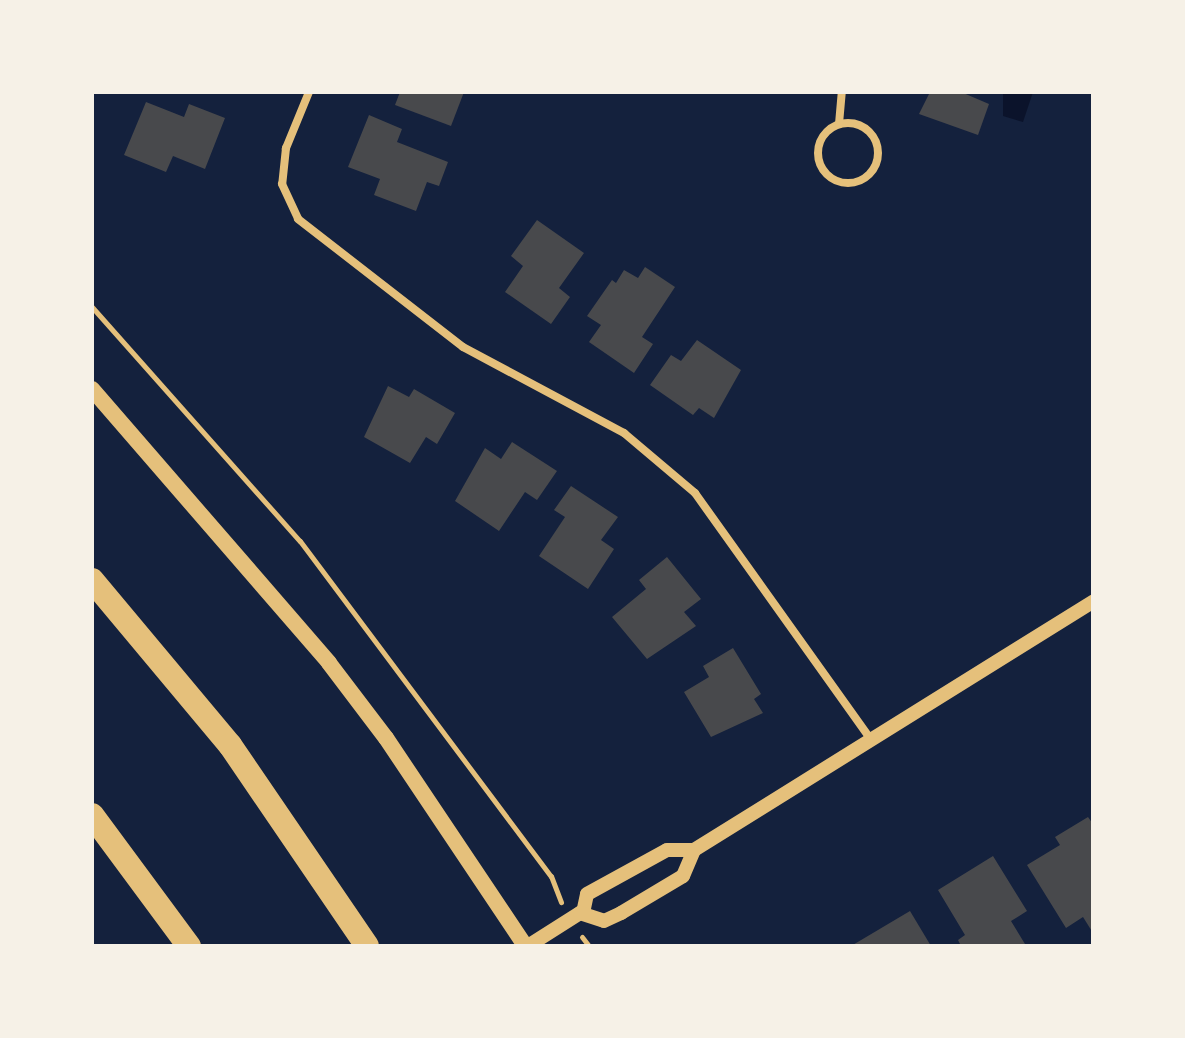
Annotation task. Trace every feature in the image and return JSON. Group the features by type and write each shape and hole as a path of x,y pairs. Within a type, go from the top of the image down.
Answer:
{"highway":[{"path":"92,580 230,745 367,946"},
{"path":"92,815 189,946"}],"main road":[{"path":"92,389 329,663 386,738 526,946"}],"street":[{"path":"309,92 286,148 282,184 298,219 463,347 624,433 695,493 871,740"},
{"path":"839,124 863,126 877,144 875,167 856,182 833,179 819,161 821,138 839,124 842,92"},
{"path":"583,913 587,894 667,850 694,850 1093,602"},
{"path":"526,946 583,913 604,921 621,913 683,876 694,850"}],"path":[{"path":"92,307 300,541 551,876 568,921"}],"water":[{"path":"1003,92 1033,92 1023,122 1003,116"}],"building":[{"path":"400,92 464,92 451,126 395,105"},
{"path":"930,92 961,92 989,104 978,135 919,114"},
{"path":"146,102 184,117 189,104 225,118 205,169 173,156 166,172 124,155"},
{"path":"369,115 402,129 397,142 448,162 439,186 427,182 416,211 374,195 380,179 348,167"},
{"path":"537,220 584,253 559,288 570,297 551,324 505,292 523,266 511,256"},
{"path":"645,267 675,287 642,337 653,344 634,373 589,342 601,325 587,316 612,280 616,283 624,270 638,278"},
{"path":"697,340 741,370 714,418 699,408 693,415 650,385 671,355 681,361"},
{"path":"388,386 409,397 414,389 455,413 437,444 426,437 410,463 364,437"},
{"path":"512,442 557,471 537,500 525,492 499,531 455,501 485,448 501,459"},
{"path":"571,486 618,517 601,540 614,549 588,589 539,556 565,517 554,510"},
{"path":"667,557 701,599 684,612 696,626 647,659 612,617 646,589 639,580"},
{"path":"733,648 761,694 754,699 763,713 711,737 684,692 709,677 703,666"},
{"path":"1088,817 1093,824 1093,933 1083,917 1066,928 1027,865 1060,845 1055,837"},
{"path":"993,856 1027,911 1011,921 1025,944 961,946 958,940 965,935 938,890"},
{"path":"910,911 931,946 851,946"}]}
